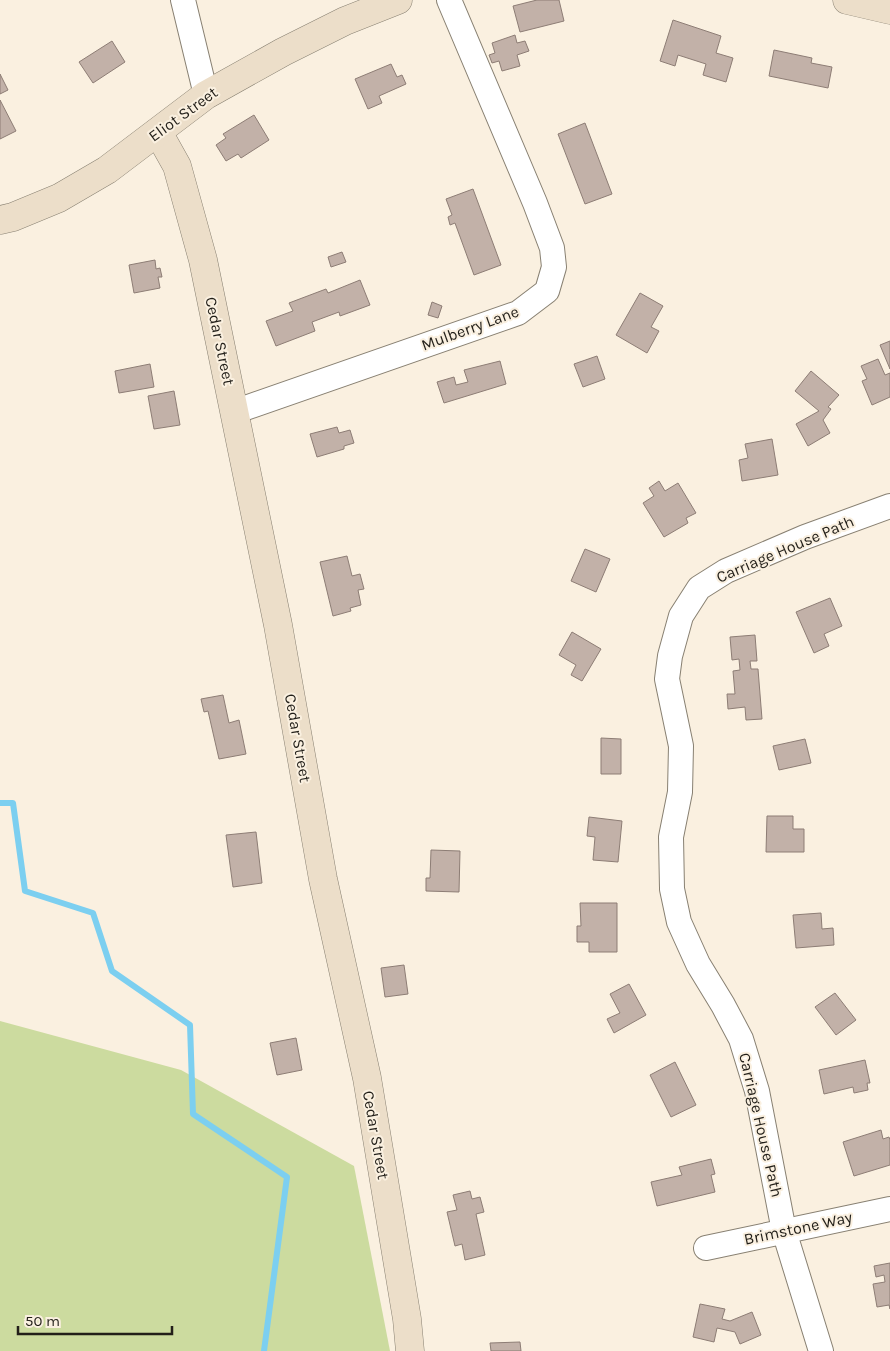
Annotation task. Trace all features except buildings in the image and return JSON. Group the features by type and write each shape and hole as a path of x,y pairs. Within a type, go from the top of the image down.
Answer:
{"street":[{"path":"183,0 206,95"},
{"name":"Eliot Street","path":"0,220 13,217 59,198 107,170 206,95 283,52 345,22 398,0"},
{"name":"Mulberry Lane","path":"234,412 518,313 547,291 554,267 552,248 535,203 449,0"},
{"path":"847,0 890,10"},
{"name":"Cedar Street","path":"158,132 177,166 203,260 278,625 323,879 367,1078 407,1319 410,1351"},
{"name":"Carriage House Path","path":"821,1351 784,1231 757,1091 741,1039 723,1004 698,964 679,922 672,889 671,837 680,792 682,746 667,679 670,656 681,616 699,588 726,571 796,541 890,506"},
{"name":"Brimstone Way","path":"706,1248 890,1209"}],"green space":[{"path":"0,1021 181,1070 354,1166 390,1351 0,1351"}],"waterway":[{"path":"0,803 13,803 25,891 93,913 112,971 190,1025 193,1114 287,1177 264,1351"}]}
